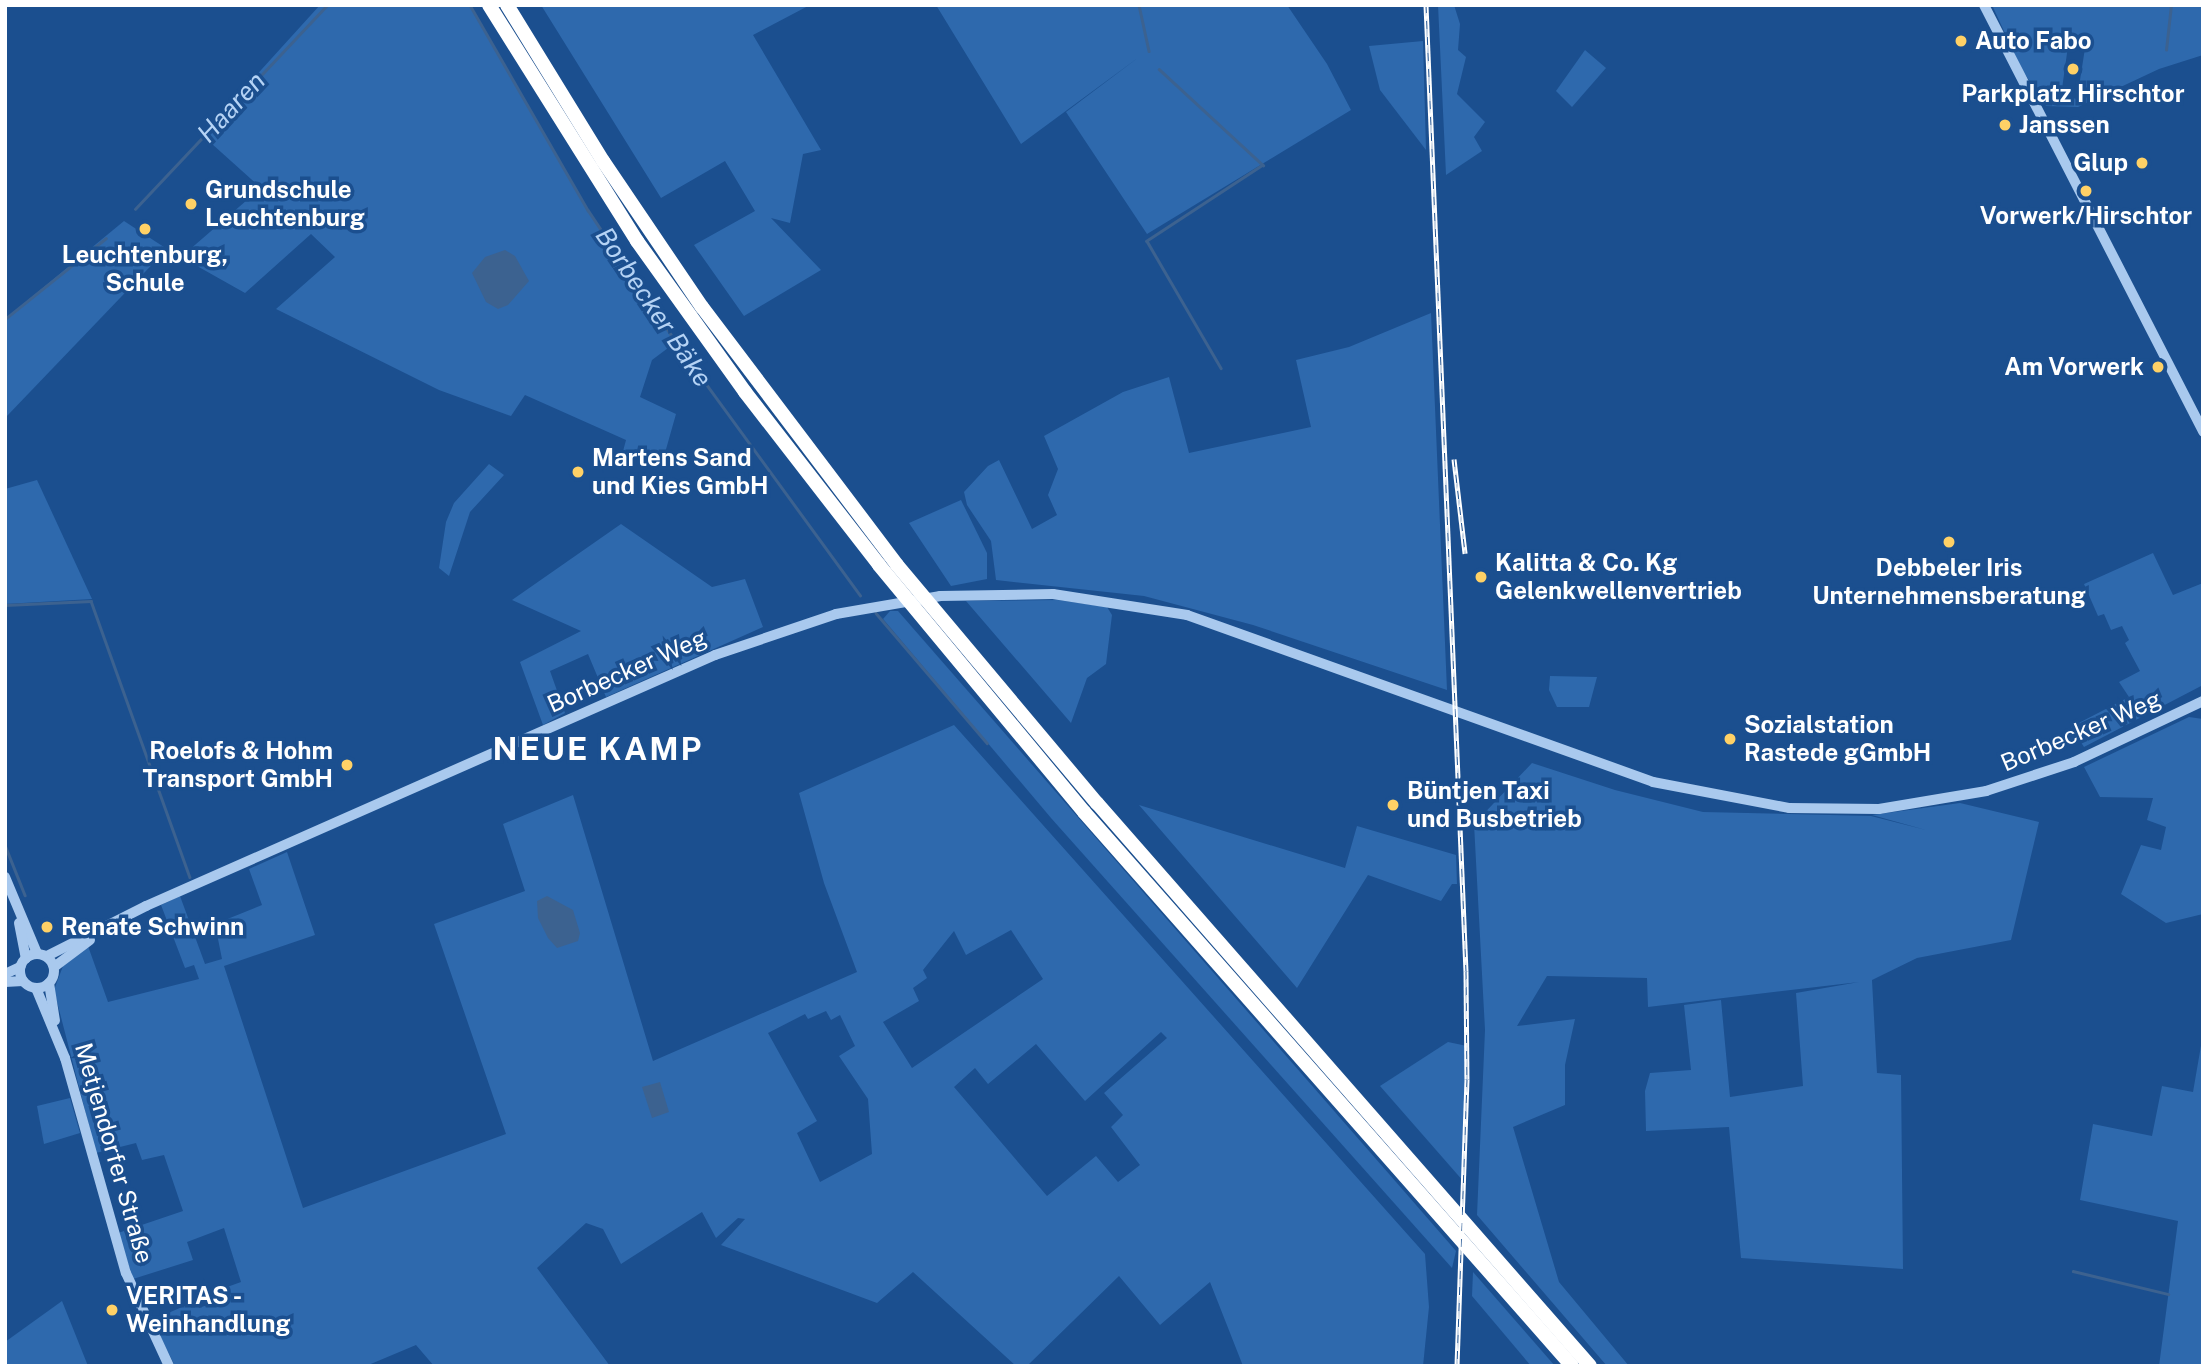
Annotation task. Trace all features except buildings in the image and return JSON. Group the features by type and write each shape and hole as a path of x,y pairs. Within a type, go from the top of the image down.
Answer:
{"highway":[{"path":"489,5 637,242 745,392 926,624 1093,822 1429,1192 1511,1273 1590,1366"},
{"path":"507,5 603,161 702,307 897,565 1429,1192 1502,1286 1572,1366"}],"street":[{"path":"1984,5 2203,432"},
{"name":"Borbecker Weg","path":"42,955 715,655 858,608 993,592 1118,601 1219,624 1618,771 1723,799 1828,811 1959,797 2074,762 2203,701"},
{"path":"5,877 16,906 42,955 54,967 49,983 36,988 23,981 5,982"},
{"path":"16,906 23,981"},
{"name":"Borbecker Weg","path":"54,967 112,924"},
{"path":"5,974 23,962 42,955"},
{"name":"Metjendorfer Straße","path":"49,983 55,1027 126,1273 169,1366"},
{"name":"Metjendorfer Straße","path":"36,988 55,1027"}],"shaded area":[{"path":"320,5 469,5 588,210 676,342 652,360 640,397 676,414 661,467 622,455 626,440 525,395 511,416 439,390 276,309 335,257 311,234 245,293 181,257 261,188 202,135"},
{"path":"541,5 810,5 753,35 821,150 803,154 790,223 771,218 821,270 744,316 694,245 755,211 725,161 661,198"},
{"path":"936,5 1287,5 1327,64 1351,110 1147,234 1066,112 1139,57 1021,144"},
{"path":"1438,5 1454,5 1460,24 1458,50 1466,57 1457,94 1485,122 1474,137 1482,151 1446,175"},
{"path":"1992,5 2203,5 2203,55 2159,69 2078,107 2046,106 2021,68","holes":["2069,39 2086,42 2077,99 2061,96"]},
{"path":"1423,41 1426,150 1380,90 1369,46"},
{"path":"1585,50 1606,68 1572,107 1556,91"},
{"path":"124,221 167,249 7,416 5,319"},
{"path":"505,250 515,256 529,281 508,305 498,309 486,302 472,273 485,257"},
{"path":"1431,313 1447,690 1253,625 1144,596 996,580 991,541 967,505 964,492 988,466 999,460 1032,529 1057,515 1048,495 1058,469 1044,436 1123,392 1169,377 1189,453 1311,427 1296,360 1349,347"},
{"path":"489,464 504,475 470,512 449,576 439,568 446,522 454,503"},
{"path":"37,480 92,599 5,604 5,489"},
{"path":"961,500 987,553 987,579 951,586 909,523"},
{"path":"621,524 712,587 745,579 763,627 606,697 588,654 550,671 565,713 543,725 520,662 581,631 512,600"},
{"path":"2153,553 2173,595 2203,583 2203,685 2084,747 2071,727 2129,697 2119,682 2140,671 2125,643 2129,640 2122,626 2111,630 2104,614 2098,616 2084,584"},
{"path":"1058,600 1107,607 1112,615 1106,664 1087,678 1071,723 966,601"},
{"path":"890,611 898,611 1456,1251 1452,1268 1051,818 883,619"},
{"path":"1550,676 1597,677 1589,707 1557,707 1549,690"},
{"path":"2189,717 2203,719 2203,914 2166,923 2121,894 2141,845 2161,850 2166,827 2147,820 2153,798 2100,797 2084,767"},
{"path":"954,725 1425,1254 1429,1307 1423,1366 1243,1366 1210,1282 1160,1325 1119,1276 1027,1366 1016,1366 913,1272 877,1303 721,1245 745,1219 738,1218 716,1238 702,1212 621,1264 603,1229 586,1223 537,1268 610,1366 434,1366 416,1345 366,1366 175,1366 152,1320 196,1301 199,1308 218,1301 216,1291 241,1282 224,1228 187,1242 193,1260 133,1279 118,1233 183,1211 164,1155 142,1160 136,1143 96,1153 54,990 63,966 88,946 108,1002 199,979 194,965 185,968 161,905 180,896 205,964 222,959 215,924 262,905 249,869 287,852 315,935 224,966 303,1208 506,1134 434,924 525,891 503,824 573,795 653,1061 857,972 824,883 799,793","holes":["1011,930 1043,979 912,1068 883,1022 919,1001 913,988 927,978 923,970 954,931 966,955","826,1011 831,1020 840,1015 855,1046 839,1056 868,1099 872,1154 820,1182 797,1133 817,1121 768,1033 805,1014 808,1019","1161,1032 1167,1038 1104,1093 1123,1115 1111,1127 1140,1165 1118,1182 1096,1156 1047,1196 954,1087 975,1068 988,1084 1036,1044 1085,1101"]},
{"path":"1532,763 1615,790 1703,812 1871,816 1926,830 1872,815 1960,803 2039,822 2011,940 1917,958 1872,980 1877,1073 1901,1075 1903,1269 1741,1258 1729,1127 1646,1131 1645,1091 1650,1073 1691,1070 1684,1005 1721,1000 1730,1097 1803,1086 1796,993 1859,982 1648,1007 1647,978 1547,976 1517,1026 1575,1019 1565,1065 1565,1105 1513,1127 1559,1282 1629,1366 1607,1366 1477,1215 1485,1030 1474,824"},
{"path":"1139,805 1345,868 1357,826 1456,855 1457,884 1452,884 1441,901 1368,875 1297,988"},
{"path":"547,896 573,910 580,933 578,941 557,948 548,938 538,918 537,901"},
{"path":"2203,1034 2203,1366 2159,1366 2178,1221 2080,1200 2093,1124 2152,1136 2162,1086 2193,1092"},
{"path":"1448,1042 1467,1046 1464,1182 1380,1086"},
{"path":"660,1082 669,1112 652,1118 642,1087"},
{"path":"70,1098 80,1133 44,1144 37,1106"},
{"path":"1473,1272 1555,1366 1531,1366 1472,1296"},
{"path":"62,1301 88,1366 5,1366 5,1342"}],"waterway":[{"name":"Haaren","path":"135,209 327,5"},
{"name":"Borbecker Bäke","path":"470,5 588,210 680,348 860,595"},
{"path":"1139,5 1149,51"},
{"path":"2166,50 2171,5"},
{"path":"1159,69 1263,165 1147,241 1221,368"},
{"name":"Haaren","path":"5,319 106,238"},
{"path":"5,605 91,601 190,877"},
{"name":"Borbecker Bäke","path":"876,613 987,743"},
{"path":"5,845 25,895"},
{"path":"2073,1271 2168,1294"}],"railway":[{"path":"1426,5 1466,971 1467,1079 1457,1366"},
{"path":"1454,459 1465,553"}],"place":[{"name":"Auto Fabo","path":"1961,41"},
{"name":"Parkplatz Hirschtor","path":"2073,69"},
{"name":"Janssen","path":"2005,125"},
{"name":"Glup","path":"2142,163"},
{"name":"Vorwerk/Hirschtor","path":"2086,191"},
{"name":"Grundschule Leuchtenburg","path":"191,204"},
{"name":"Leuchtenburg, Schule","path":"145,229"},
{"name":"Am Vorwerk","path":"2158,367"},
{"name":"Martens Sand und Kies GmbH","path":"578,472"},
{"name":"Debbeler Iris Unternehmensberatung","path":"1949,542"},
{"name":"Kalitta & Co. Kg Gelenkwellenvertrieb","path":"1481,577"},
{"name":"Sozialstation Rastede gGmbH","path":"1730,739"},
{"name":"Roelofs & Hohm Transport GmbH","path":"347,765"},
{"name":"Büntjen Taxi und Busbetrieb","path":"1393,805"},
{"name":"Renate Schwinn","path":"47,927"},
{"name":"VERITAS - Weinhandlung","path":"112,1310"}],"district":[{"name":"NEUE KAMP","path":"598,749"}]}
